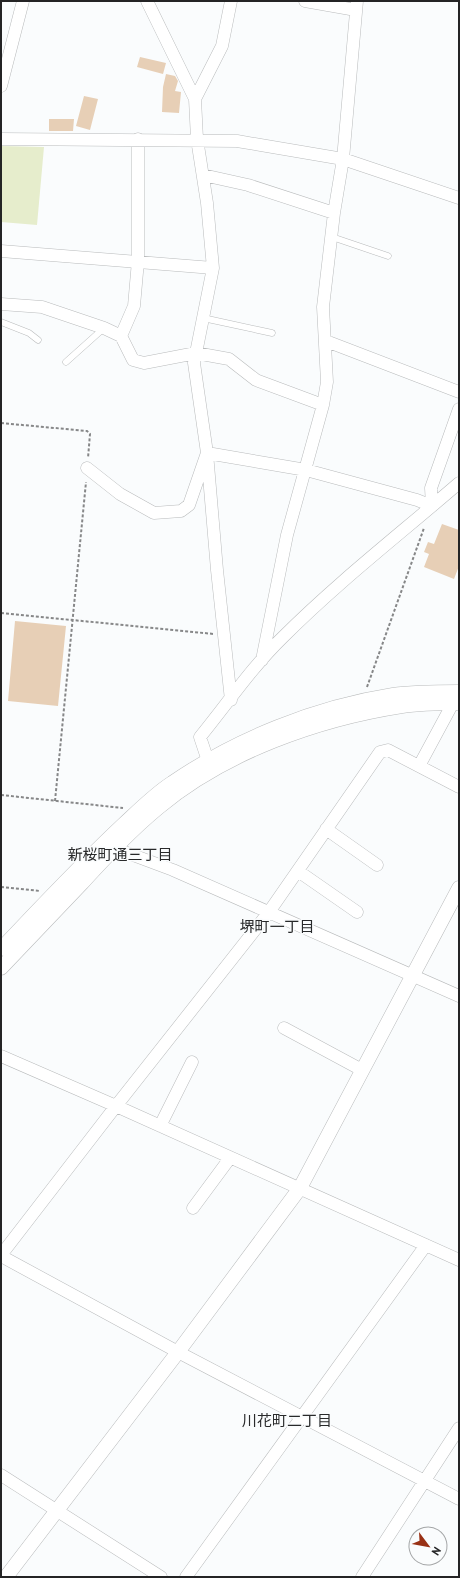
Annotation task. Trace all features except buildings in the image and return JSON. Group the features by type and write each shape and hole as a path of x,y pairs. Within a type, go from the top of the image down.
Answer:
{"street":[{"path":"1,86 23,1"},
{"path":"147,1 195,99 197,139 208,203 213,268 194,362 207,453 223,634 231,700"},
{"path":"195,99 222,46 231,1"},
{"path":"262,660 287,535 323,405 327,382 323,307 334,213 343,159 357,6 305,1"},
{"path":"1,139 237,140 343,159 459,198"},
{"path":"121,336 134,306 138,261 138,139"},
{"path":"203,175 248,185 334,213"},
{"path":"1,251 213,268"},
{"path":"1,304 42,308 104,328 121,336 133,360 144,364 196,353 229,359 256,380 323,405"},
{"path":"326,341 459,392"},
{"path":"432,506 432,488 459,409"},
{"path":"88,468 120,494 154,513 181,511 189,505 207,453"},
{"path":"207,453 306,470 417,500 432,506"},
{"path":"208,762 200,737 282,637 333,590 459,483"},
{"path":"1,949 108,839 140,809 172,783 240,744 289,722 393,695 457,699"},
{"path":"419,766 457,699"},
{"path":"1,968 114,848 160,806 197,780 266,744 296,732 348,716 403,705 457,699"},
{"path":"459,787 388,750 380,752 269,912 116,1106 1,1256 178,1352 459,1499"},
{"path":"326,829 377,865"},
{"path":"114,848 174,870 459,996"},
{"path":"298,871 357,912"},
{"path":"6,1577 178,1352 300,1188 459,888"},
{"path":"284,1028 362,1070"},
{"path":"1,1056 459,1260"},
{"path":"160,1126 192,1062"},
{"path":"193,1208 230,1158"},
{"path":"186,1577 426,1245"},
{"path":"362,1577 459,1428"},
{"path":"1,1475 161,1577"}],"lane":[{"path":"332,237 388,256"},
{"path":"203,318 272,333"},
{"path":"1,322 29,333 38,340"},
{"path":"66,362 104,328"}],"path":[{"path":"1,423 87,431 90,434 88,468 55,801"},
{"path":"362,702 432,506"},
{"path":"1,613 223,634"},
{"path":"1,796 140,809"},
{"path":"1,887 55,893"}],"green space":[{"path":"1,146 44,147 37,225 1,222"}],"district":[{"name":"新桜町通三丁目","path":"120,854"},
{"name":"堺町一丁目","path":"277,926"},
{"name":"川花町二丁目","path":"287,1420"}]}
